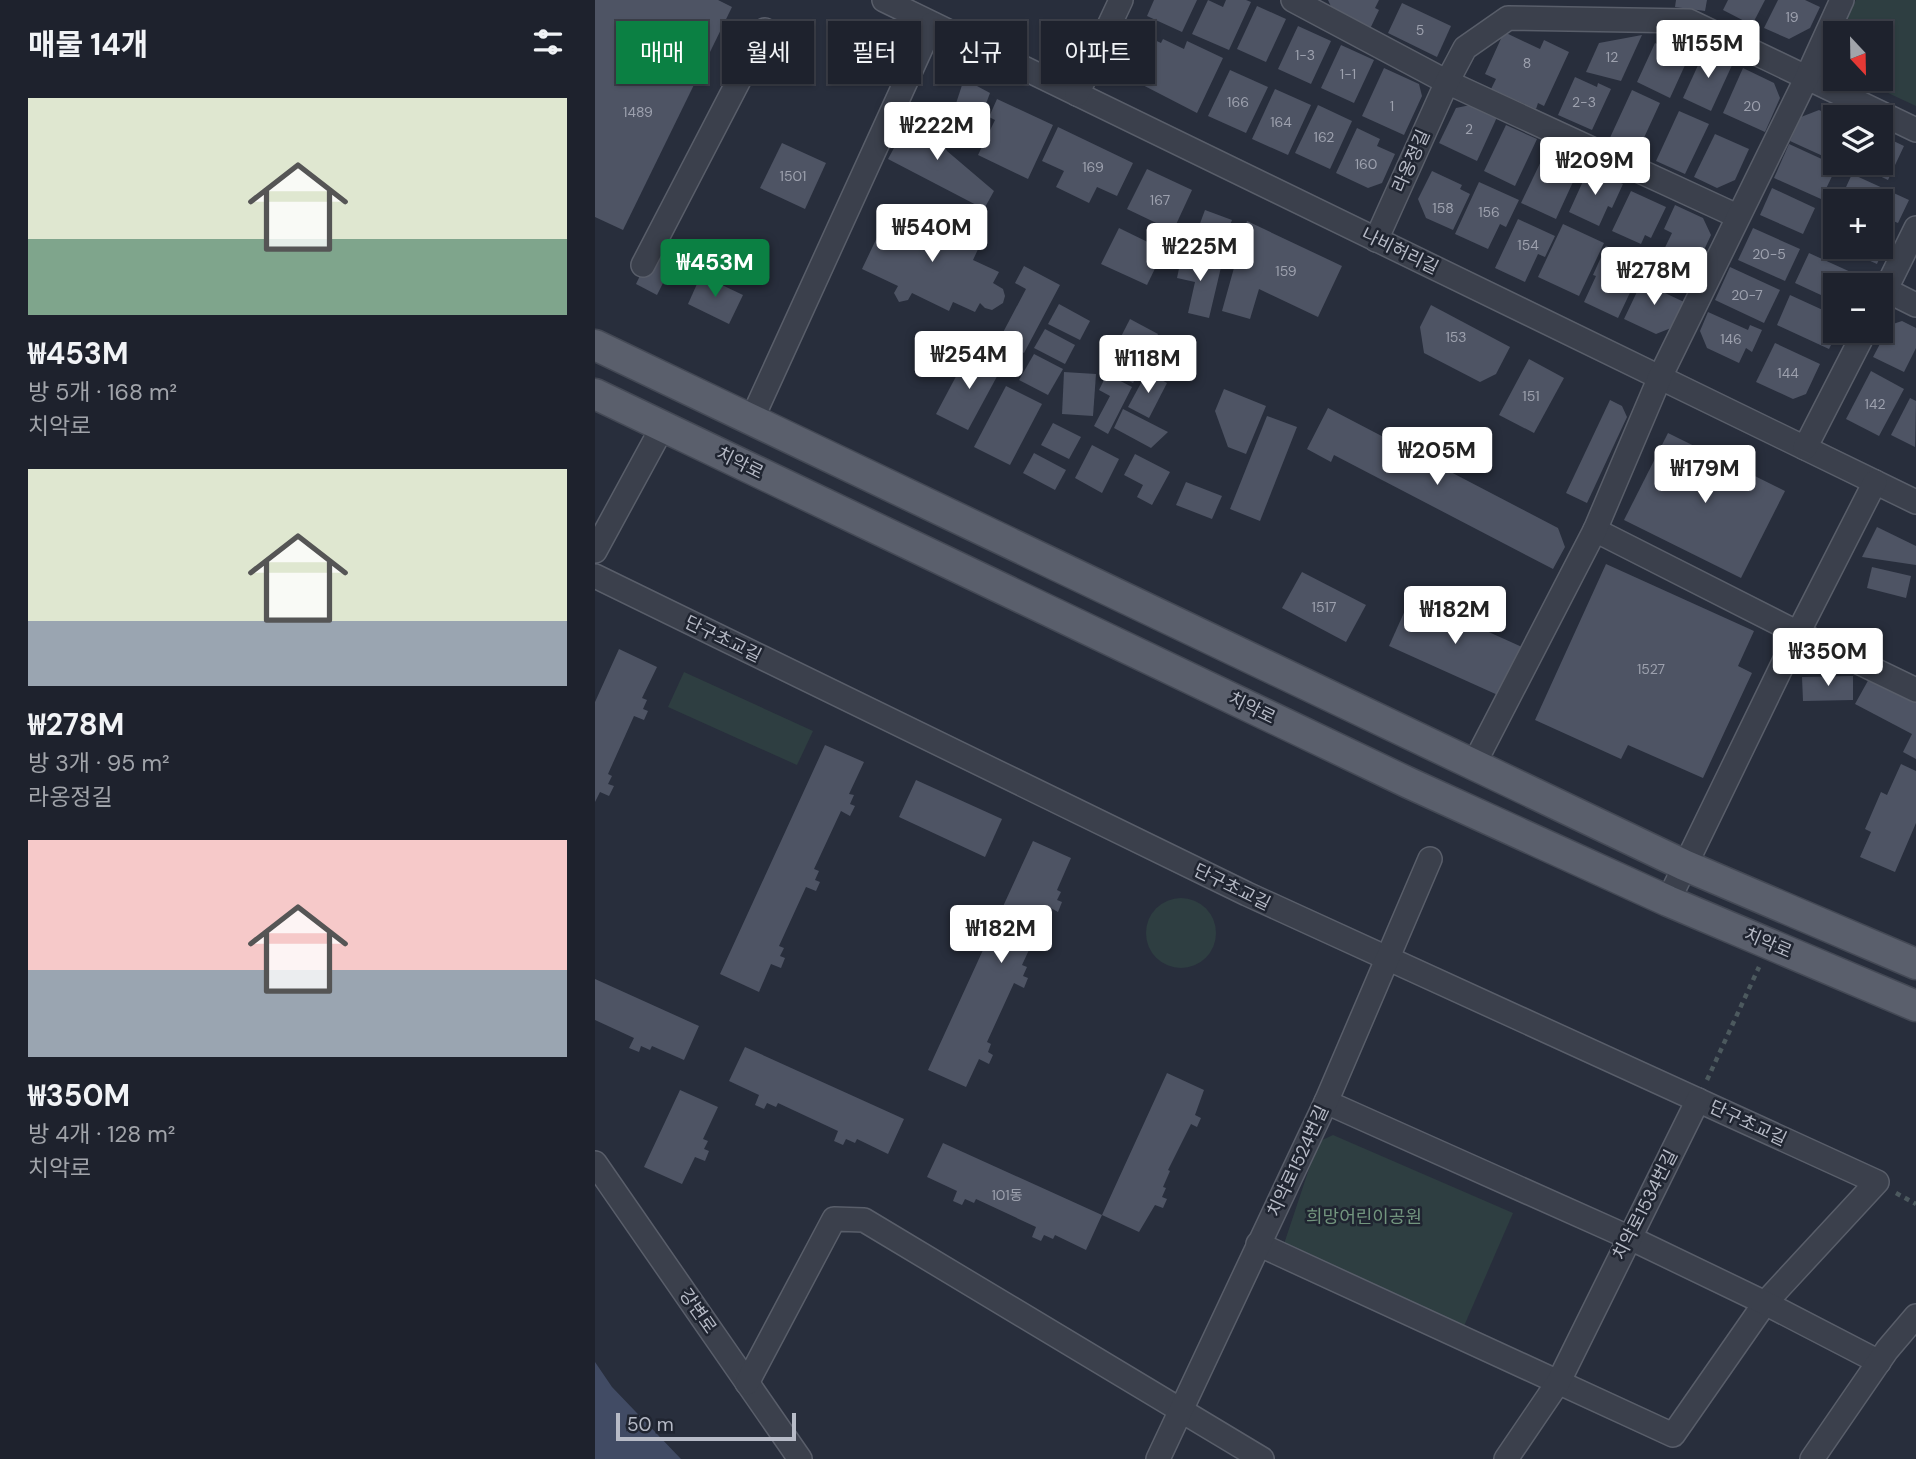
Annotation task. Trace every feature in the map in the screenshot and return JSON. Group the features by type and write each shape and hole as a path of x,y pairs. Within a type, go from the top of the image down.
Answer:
{"main road":[{"path":"595,345 1684,865 1916,964"},
{"name":"치악로","path":"595,394 1409,783 1668,901 1916,1006"}],"street":[{"name":"나비허리길","path":"884,0 1916,502"},
{"path":"1077,94 1121,0"},
{"path":"1473,766 1595,530 1660,377 1842,0"},
{"path":"1301,2 1447,82 1737,216"},
{"name":"라옹정길","path":"1376,240 1465,48 1509,19 1560,9 1689,20 1916,130"},
{"path":"751,421 932,23"},
{"path":"643,265 737,84"},
{"path":"1893,274 1916,228"},
{"path":"1893,297 1916,305"},
{"path":"1805,448 1859,343"},
{"path":"595,551 663,426"},
{"path":"1668,901 1798,633 1875,482"},
{"path":"1595,530 1916,690"},
{"name":"단구초교길","path":"595,576 1386,960 1877,1182 1765,1303"},
{"name":"치악로1524번길","path":"1157,1459 1326,1102 1430,859"},
{"name":"치악로1534번길","path":"1506,1459 1559,1381 1698,1100"},
{"path":"1326,1102 1629,1237 1879,1362"},
{"name":"강변로","path":"595,1163 800,1459"},
{"path":"747,1383 834,1219 864,1220 1262,1459"},
{"path":"1258,1244 1673,1435 1765,1303"},
{"path":"1812,1459 1879,1362 1916,1316"}],"path":[{"path":"1698,1100 1770,944"}],"green space":[{"path":"1856,0 1916,0 1916,106 1884,91 1893,91 1893,21 1846,21"},
{"path":"684,672 813,731 797,765 668,707"},
{"path":"1181,898 1206,908 1216,933 1206,958 1181,968 1156,958 1146,933 1156,908"},
{"name":"희망어린이공원","path":"1333,1135 1513,1213 1464,1326 1287,1253 1284,1244 1318,1142"}],"water":[{"path":"595,1362 612,1387 681,1459 595,1459"}],"building":[{"path":"595,0 718,0 732,7 725,21 722,21 722,27 708,56 708,21 616,21 616,84 694,84 623,230 595,217"},
{"path":"1154,0 1197,0 1182,32 1147,16"},
{"path":"1208,0 1223,7 1226,0 1251,2 1229,50 1192,34"},
{"path":"1328,0 1379,0 1375,8 1379,10 1369,31 1335,15"},
{"path":"1676,0 1707,0 1705,11 1675,7"},
{"path":"1728,0 1765,0 1752,25 1723,10"},
{"path":"1778,0 1805,0 1820,7 1810,28 1789,39 1764,28"},
{"path":"1402,3 1451,26 1437,57 1388,33"},
{"path":"1257,6 1286,19 1266,62 1237,49"},
{"path":"1298,26 1331,41 1311,84 1278,69"},
{"path":"1504,32 1540,49 1544,40 1569,52 1544,106 1538,103 1536,109 1491,89 1496,79 1485,74"},
{"path":"1642,35 1621,81 1586,72 1599,43"},
{"path":"1163,39 1184,49 1187,41 1223,58 1197,113 1141,84 1155,84 1155,40 1161,43"},
{"path":"1671,42 1691,52 1670,98 1637,82 1655,43 1668,49"},
{"path":"1341,45 1374,60 1354,103 1321,88"},
{"path":"1705,50 1733,63 1711,111 1683,98"},
{"path":"1384,68 1419,84 1422,96 1404,135 1362,116"},
{"path":"1743,68 1774,83 1780,98 1765,132 1723,113"},
{"path":"1230,70 1268,87 1246,133 1208,116"},
{"path":"1575,77 1597,87 1598,83 1611,89 1592,130 1558,115"},
{"path":"962,84 973,84 990,93 974,136 948,128"},
{"path":"1275,89 1311,105 1288,155 1252,139"},
{"path":"1632,90 1660,103 1636,155 1608,142"},
{"path":"997,99 1053,125 1028,179 978,155 995,120 989,117"},
{"path":"1475,104 1498,115 1477,161 1439,143 1456,108"},
{"path":"1318,105 1352,121 1330,169 1295,153"},
{"path":"1819,110 1823,112 1823,156 1790,141 1801,117"},
{"path":"1679,111 1709,124 1685,174 1656,161"},
{"path":"913,113 932,124 947,151 994,191 984,209 888,159"},
{"path":"1506,125 1537,139 1515,186 1484,171"},
{"path":"1058,127 1133,163 1117,196 1097,187 1089,203 1056,187 1064,171 1042,161"},
{"path":"1357,128 1380,139 1377,146 1395,154 1382,183 1368,188 1336,173"},
{"path":"1715,134 1749,149 1735,180 1717,188 1694,177"},
{"path":"1893,141 1904,146 1893,169"},
{"path":"782,143 826,163 805,209 760,188"},
{"path":"1789,144 1823,160 1823,175 1833,175 1826,189 1823,189 1821,199 1774,178"},
{"path":"1544,155 1578,171 1556,219 1521,203"},
{"path":"1589,168 1623,184 1612,208 1608,206 1599,226 1569,212"},
{"path":"1147,169 1192,190 1173,231 1127,209"},
{"path":"1432,171 1462,185 1460,189 1470,194 1453,230 1426,218 1418,199"},
{"path":"1852,175 1854,175 1885,189 1845,189"},
{"path":"1878,175 1890,175 1888,180"},
{"path":"1479,182 1519,200 1506,227 1500,224 1488,249 1455,234"},
{"path":"1772,188 1815,208 1803,234 1760,215"},
{"path":"1631,191 1666,207 1651,238 1645,235 1641,244 1612,231"},
{"path":"1893,193 1909,200 1898,223 1893,221"},
{"path":"893,204 980,245 973,260 999,272 993,283 1003,289 1003,303 992,310 980,303 975,312 953,302 949,311 912,293 908,300 899,302 894,293 898,286 862,269"},
{"path":"1675,205 1703,218 1711,235 1691,278 1658,262 1672,233 1664,229"},
{"path":"1205,210 1232,220 1218,255 1192,245"},
{"path":"1518,219 1555,236 1545,257 1538,254 1525,282 1495,268"},
{"path":"1247,221 1342,266 1318,317 1259,289 1250,319 1222,311"},
{"path":"1563,224 1604,243 1579,296 1538,277"},
{"path":"1119,228 1164,250 1147,285 1101,264"},
{"path":"1753,228 1800,249 1785,281 1738,260"},
{"path":"1606,246 1644,263 1618,318 1584,302"},
{"path":"651,253 673,263 657,295 636,284"},
{"path":"1809,253 1853,273 1823,273 1823,296 1795,283"},
{"path":"1182,254 1222,263 1209,318 1188,313 1195,282 1177,278"},
{"path":"1866,259 1879,259 1877,264"},
{"path":"1024,266 1060,285 1024,353 999,340 1026,289 1015,283"},
{"path":"1730,267 1780,290 1764,323 1715,300"},
{"path":"701,275 743,295 729,324 688,304"},
{"path":"1645,275 1669,286 1665,293 1684,302 1671,328 1656,334 1624,319"},
{"path":"1790,295 1823,310 1823,343 1832,343 1829,349 1777,325"},
{"path":"1059,304 1090,321 1080,340 1048,324"},
{"path":"1431,305 1510,347 1496,374 1480,382 1424,353 1420,327"},
{"path":"1708,312 1748,330 1750,325 1762,330 1752,352 1746,348 1739,363 1707,348 1700,331"},
{"path":"1130,319 1158,334 1133,383 1105,368"},
{"path":"1902,321 1916,328 1916,348 1904,372 1873,357 1880,343 1893,343 1893,324"},
{"path":"1045,329 1075,345 1065,364 1034,348"},
{"path":"1775,343 1820,364 1806,394 1793,399 1756,382"},
{"path":"969,352 1001,369 968,430 936,414"},
{"path":"1034,354 1063,369 1048,395 1019,380"},
{"path":"1529,359 1564,378 1534,433 1499,415"},
{"path":"1871,371 1904,389 1879,436 1846,419"},
{"path":"1064,372 1096,374 1093,416 1062,414"},
{"path":"1147,372 1167,383 1149,418 1128,407"},
{"path":"1107,374 1132,387 1108,434 1094,426 1110,396 1099,390"},
{"path":"1006,386 1042,404 1010,465 974,447"},
{"path":"1224,389 1266,406 1246,454 1228,447 1215,411"},
{"path":"1910,398 1916,401 1915,447 1891,435"},
{"path":"1610,400 1622,406 1627,417 1587,503 1566,493"},
{"path":"1328,408 1558,528 1565,547 1553,569 1334,455 1331,462 1307,449"},
{"path":"1123,409 1168,432 1151,448 1114,428"},
{"path":"1267,416 1297,427 1260,521 1230,509"},
{"path":"1053,423 1081,437 1069,459 1041,445"},
{"path":"1668,433 1785,491 1741,578 1624,520"},
{"path":"1092,445 1119,459 1102,493 1075,478"},
{"path":"1034,453 1066,470 1055,490 1023,473"},
{"path":"1135,454 1170,472 1152,505 1137,497 1143,485 1124,475"},
{"path":"1186,482 1222,496 1212,519 1176,505"},
{"path":"1877,527 1916,546 1916,565 1862,557"},
{"path":"1606,564 1754,631 1738,666 1752,673 1703,778 1628,745 1621,759 1535,720"},
{"path":"1872,567 1911,576 1906,598 1867,588"},
{"path":"1302,572 1366,605 1346,642 1282,608"},
{"path":"1411,597 1522,647 1500,696 1389,646"},
{"path":"619,649 657,667 642,698 647,700 643,709 648,711 644,720 634,716 608,774 612,776 608,784 614,786 609,796 600,792 595,802 595,702"},
{"path":"1853,676 1853,700 1803,701 1802,677"},
{"path":"1870,677 1916,702 1916,759 1903,752 1912,734 1855,704"},
{"path":"825,745 864,762 849,794 854,795 850,804 855,806 850,816 841,811 814,869 819,871 815,880 820,882 816,891 806,887 779,946 784,948 780,956 785,958 781,968 771,964 759,992 720,974"},
{"path":"1901,764 1916,771 1916,823 1895,872 1860,857 1871,832 1865,829 1881,792 1887,795"},
{"path":"916,780 1002,819 985,857 899,817"},
{"path":"1033,841 1071,858 1057,890 1061,892 1057,900 1062,902 1058,912 1049,907 1022,965 1027,967 1023,976 1028,978 1024,988 1014,983 987,1042 991,1044 988,1052 993,1055 989,1064 979,1059 966,1087 928,1070"},
{"path":"595,979 699,1026 684,1060 652,1046 650,1050 641,1046 639,1052 629,1048 634,1038 595,1020"},
{"path":"745,1047 904,1119 888,1154 857,1139 855,1143 846,1139 843,1145 834,1141 838,1131 778,1103 776,1107 767,1103 764,1109 755,1105 759,1095 729,1081"},
{"path":"1167,1073 1204,1090 1195,1115 1201,1118 1197,1127 1191,1124 1168,1170 1170,1171 1162,1197 1167,1199 1163,1208 1155,1205 1139,1232 1102,1215"},
{"path":"680,1090 718,1107 703,1139 708,1141 704,1149 709,1151 705,1161 695,1157 682,1184 644,1167"},
{"path":"943,1143 1102,1215 1086,1250 1055,1235 1053,1239 1044,1235 1041,1241 1032,1237 1036,1227 976,1199 974,1203 965,1199 962,1205 953,1201 957,1191 927,1177"}]}
